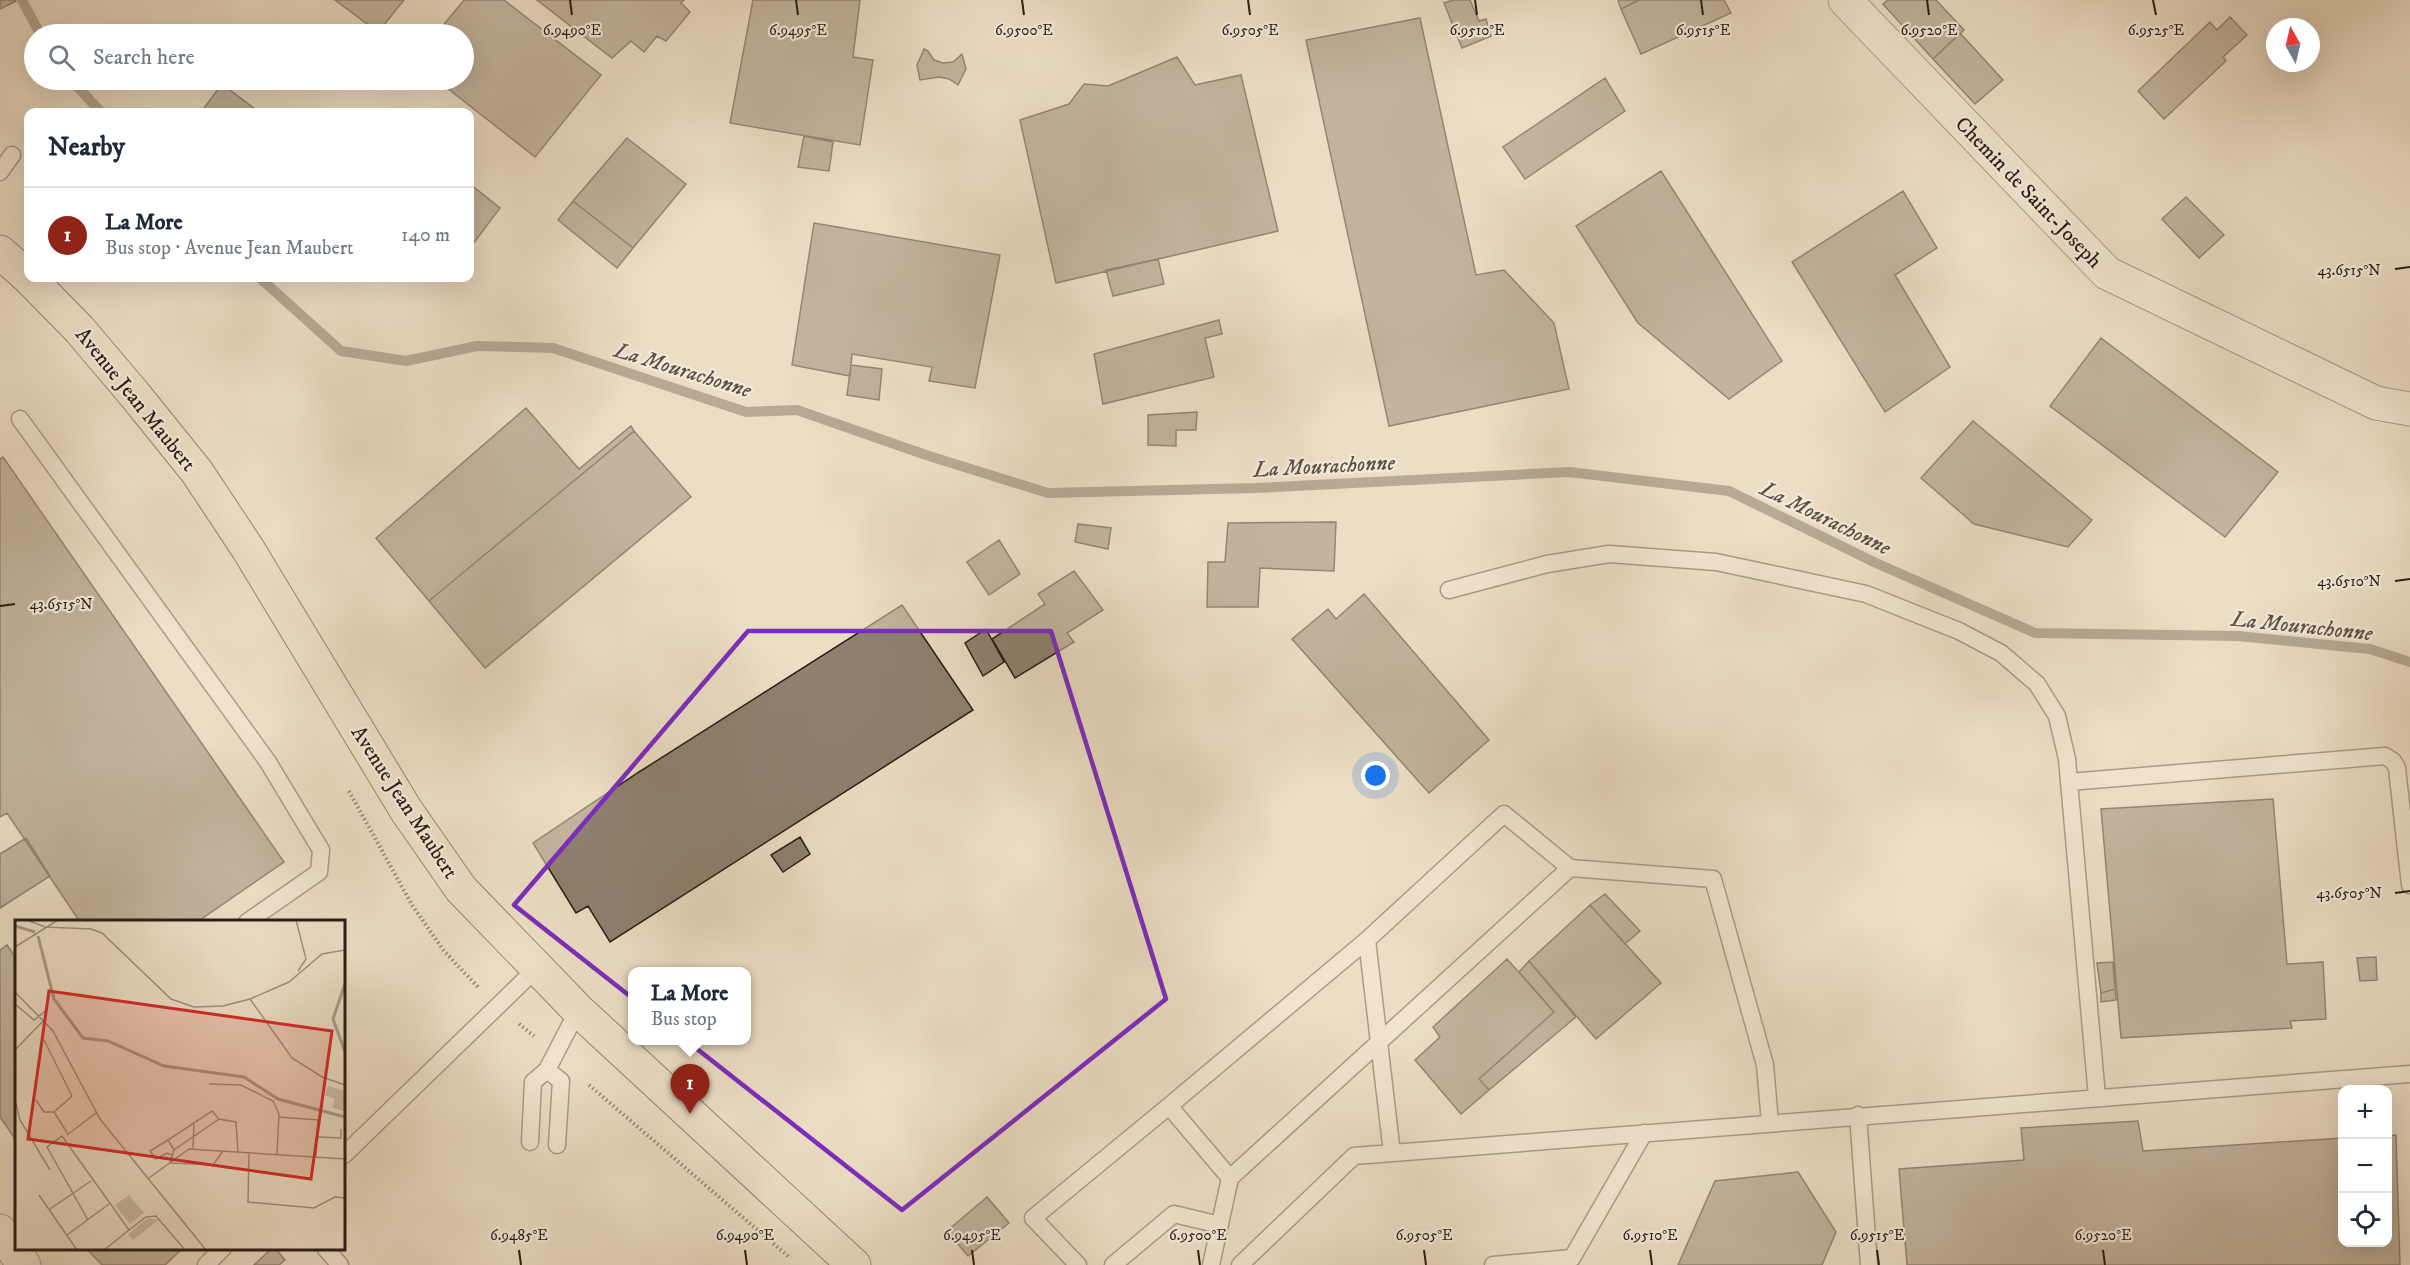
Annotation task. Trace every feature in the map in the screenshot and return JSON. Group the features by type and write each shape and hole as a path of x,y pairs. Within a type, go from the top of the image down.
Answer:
{"main road":[{"name":"Avenue Jean Maubert","path":"0,252 24,273"},
{"name":"Avenue Jean Maubert","path":"34,282 79,329 196,472 248,549 405,810 461,889 578,1010 854,1265"}],"street":[{"name":"Chemin de Saint-Joseph","path":"1845,0 2107,273 2376,403 2410,409"},
{"path":"0,1231 24,1265"}],"lane":[{"path":"0,171 12,155"},
{"path":"20,419 268,762 321,850 319,872 248,920"},
{"path":"1449,590 1547,564 1610,554 1716,562 1866,594 1959,631 2001,653 2037,684 2057,716 2067,759 2097,1097"},
{"path":"2069,782 2385,756 2397,768 2410,885"},
{"path":"1078,1265 1033,1218 1367,940 1504,814 1570,868 1713,879 1766,1065 1770,1122"},
{"path":"1211,1265 1230,1179 1570,868"},
{"path":"1367,940 1392,1153"},
{"path":"345,1154 537,968"},
{"path":"530,1142 533,1082 547,1070 578,1010"},
{"path":"547,1070 561,1081 557,1145"},
{"path":"1240,1265 1354,1156 1858,1115 2410,1074"},
{"path":"1168,1106 1230,1179"},
{"path":"1858,1115 1869,1265"},
{"path":"1493,1265 1572,1258 1644,1133"},
{"path":"1113,1265 1174,1214 1221,1225"},
{"path":"206,1265 221,1250"},
{"path":"327,1250 340,1265"}],"highlighted area":[{"path":"748,631 1051,631 1166,999 902,1210 514,905"}],"building":[{"path":"0,0 15,0 16,1 0,9"},
{"path":"335,0 404,0 384,24 367,24"},
{"path":"464,0 504,0 601,75 535,157 450,90 474,90 474,24 444,24"},
{"path":"537,0 684,0 681,3 690,12 666,41 657,36 644,52 631,41 612,58"},
{"path":"753,0 860,0 853,57 873,60 860,145 730,123"},
{"path":"1453,0 1470,0 1479,21 1486,19 1491,36 1462,48 1444,3"},
{"path":"1618,0 1639,0 1621,9"},
{"path":"1639,0 1724,0 1731,13 1641,54 1621,9"},
{"path":"1888,0 1936,0 1964,30 1933,59 1883,4"},
{"path":"2230,17 2247,35 2223,57 2226,61 2164,119 2138,91 2210,22 2217,30"},
{"path":"1420,18 1476,275 1504,270 1554,323 1569,389 1389,426 1306,40"},
{"path":"1960,33 2003,80 1975,104 1933,59"},
{"path":"924,49 934,60 943,63 953,62 962,54 966,69 958,85 949,79 939,77 920,80 917,65"},
{"path":"1177,57 1195,85 1241,75 1278,231 1056,283 1020,120 1069,104 1084,84 1108,86"},
{"path":"1605,78 1625,111 1525,179 1503,147"},
{"path":"218,90 230,90 254,108 204,108"},
{"path":"804,136 833,142 829,171 798,167"},
{"path":"627,138 686,184 633,248 573,201"},
{"path":"1661,171 1782,361 1729,399 1638,323 1576,226"},
{"path":"474,187 500,208 474,243"},
{"path":"1903,191 1937,248 1895,275 1950,367 1885,412 1792,262"},
{"path":"2186,197 2224,235 2199,258 2162,219"},
{"path":"573,201 633,248 617,268 558,220"},
{"path":"814,223 1000,255 975,388 929,381 932,367 852,354 850,376 792,365"},
{"path":"1158,259 1164,284 1113,296 1106,270"},
{"path":"1219,320 1222,334 1205,338 1214,377 1103,404 1094,354"},
{"path":"2101,338 2278,472 2225,537 2050,406"},
{"path":"851,365 882,369 879,400 847,395"},
{"path":"526,408 579,469 631,426 634,431 429,601 376,538"},
{"path":"1197,412 1196,430 1176,430 1176,446 1148,445 1148,415"},
{"path":"1973,421 2092,520 2068,547 1974,524 1921,478"},
{"path":"634,431 691,497 485,668 429,601"},
{"path":"3,457 284,862 200,920 79,920 7,813 0,817 0,459"},
{"path":"1336,522 1334,571 1260,568 1258,607 1207,607 1208,562 1225,562 1228,523"},
{"path":"1078,524 1111,528 1108,549 1075,542"},
{"path":"999,540 1020,574 989,595 967,562"},
{"path":"1074,571 1103,610 1067,633 1074,642 1015,678 992,639 1045,604 1038,594"},
{"path":"1364,594 1489,740 1429,793 1292,639 1328,609 1336,619"},
{"path":"902,605 973,710 610,942 588,906 576,913 533,843 639,772"},
{"path":"986,629 1004,662 983,676 965,643"},
{"path":"2273,799 2287,964 2323,962 2326,1019 2290,1021 2292,1028 2121,1038 2101,809"},
{"path":"800,837 810,854 783,872 771,855"},
{"path":"26,838 50,876 0,908 0,854"},
{"path":"1605,894 1640,931 1625,944 1590,905"},
{"path":"1590,905 1661,983 1596,1039 1529,961"},
{"path":"7,945 15,957 15,1139 0,1117 0,950"},
{"path":"2376,957 2377,980 2360,981 2357,958"},
{"path":"1507,959 1554,1012 1479,1079 1489,1090 1461,1114 1415,1060 1440,1037 1433,1027"},
{"path":"1529,961 1576,1017 1489,1090 1479,1079 1554,1012 1519,972"},
{"path":"2113,962 2115,989 2101,993 2097,963"},
{"path":"2115,989 2116,1000 2101,1002 2101,993"},
{"path":"2138,1121 2143,1151 2338,1138 2338,1247 2392,1247 2392,1136 2396,1135 2400,1265 1907,1265 1899,1169 2024,1160 2021,1128"},
{"path":"1798,1172 1836,1232 1822,1265 1678,1265 1715,1181"},
{"path":"987,1197 1009,1223 968,1256 947,1231"},
{"path":"88,1250 181,1250 165,1265 102,1265"},
{"path":"270,1250 277,1250 285,1260 279,1265 254,1265"}],"waterway":[{"name":"La Mourachonne","path":"22,0 35,24"},
{"name":"La Mourachonne","path":"80,90 97,108"},
{"name":"La Mourachonne","path":"264,282 341,351 406,361 477,346 553,348 746,412 797,410 926,455 1048,493 1255,488 1569,472 1729,491 1876,563 2035,633 2238,636 2370,649 2410,662"}],"place":[{"name":"La More","path":"690,1114"}]}
